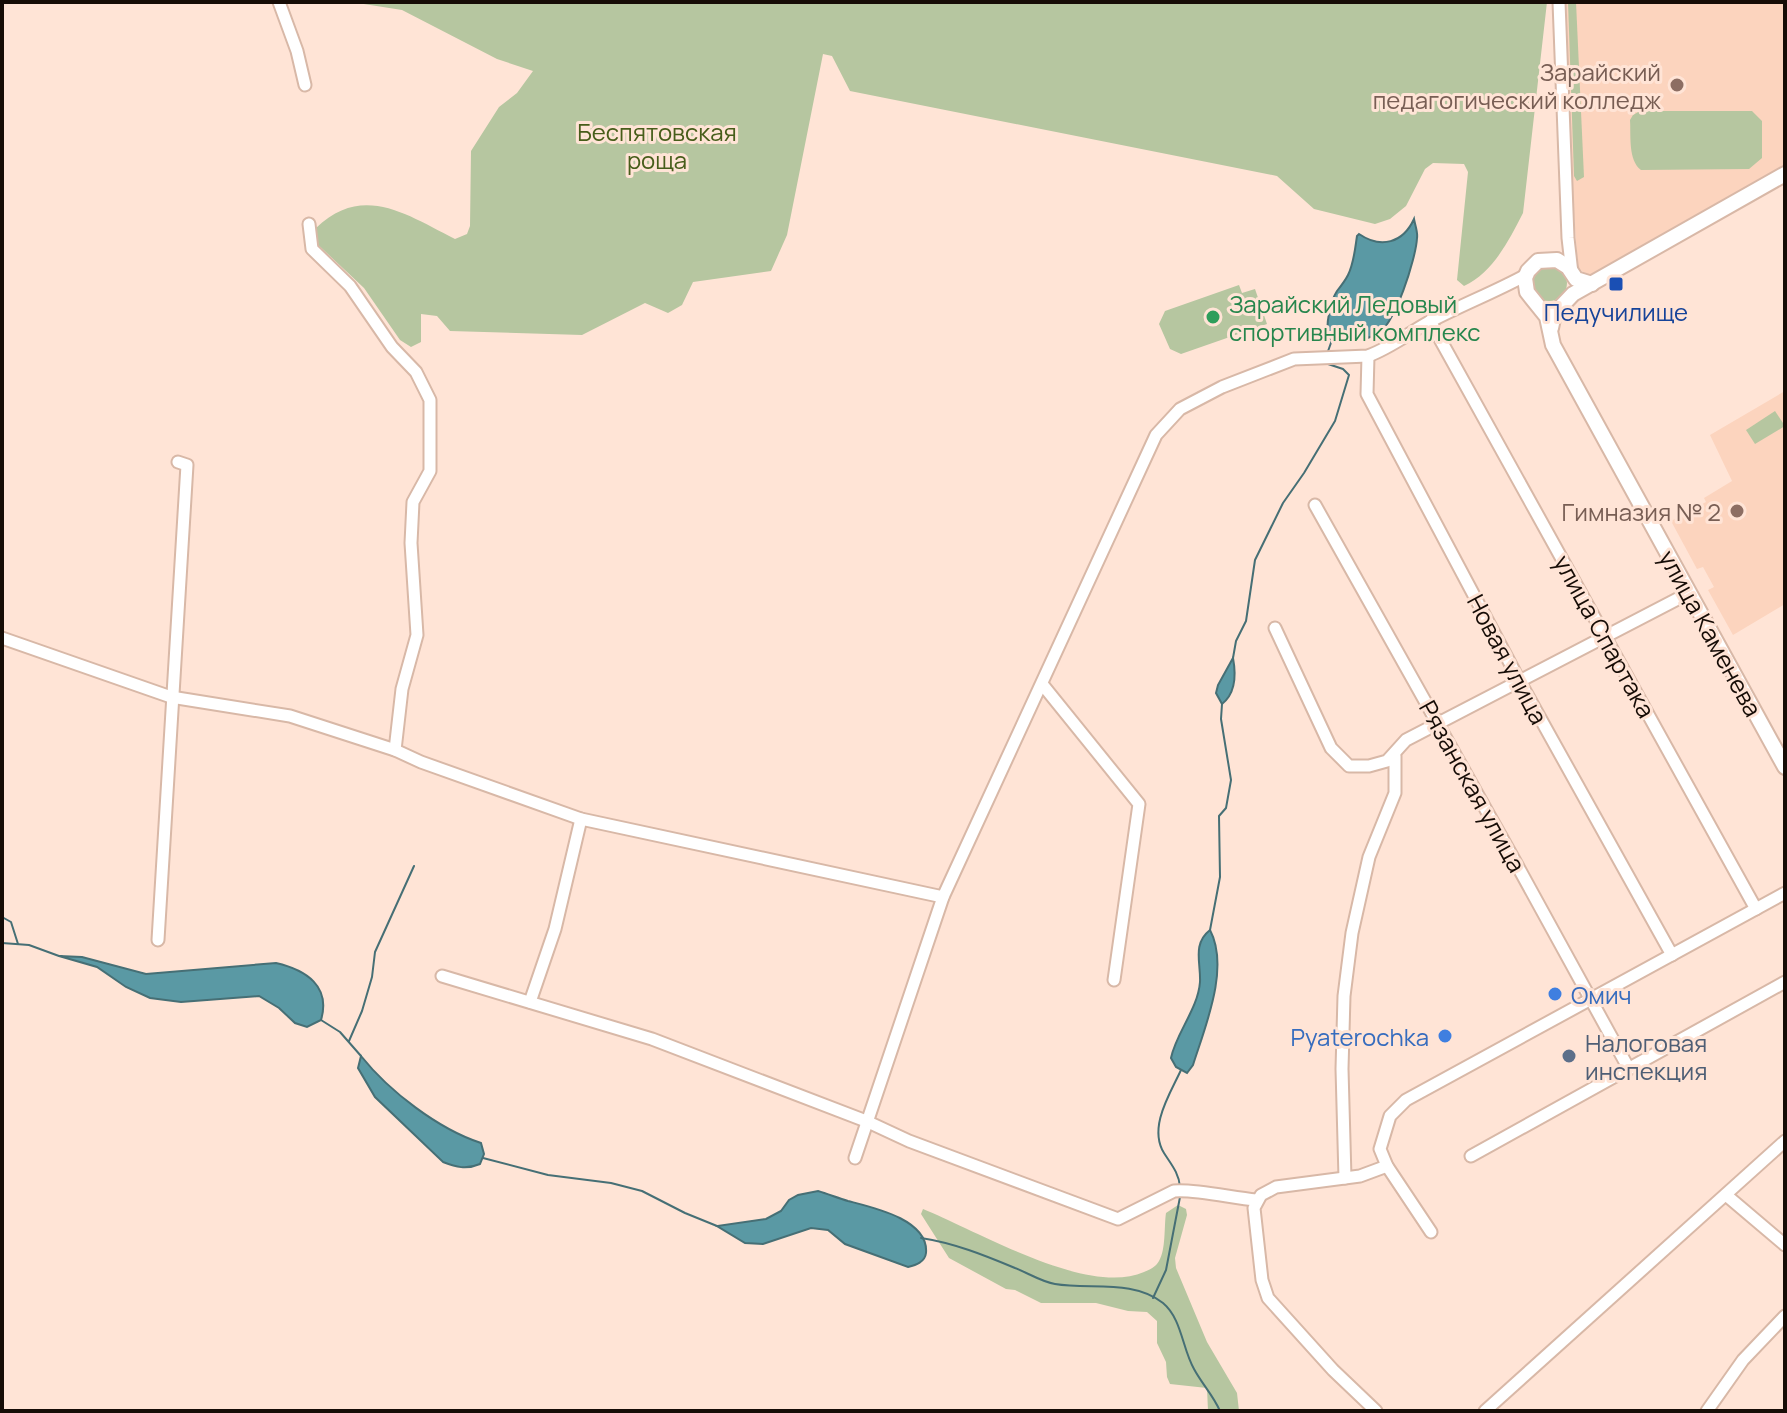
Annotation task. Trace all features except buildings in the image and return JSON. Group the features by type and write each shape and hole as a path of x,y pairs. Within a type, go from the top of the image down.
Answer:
{"main road":[{"path":"1551,328 1554,314 1568,299 1785,174"},
{"path":"1533,299 1525,285 1526,275 1538,261 1551,259 1563,263 1572,275 1592,284"},
{"name":"улица Каменева","path":"1533,299 1547,317 1553,345 1785,767"}],"street":[{"path":"279,2 297,51 305,85"},
{"path":"1505,288 1549,307 1568,299 1571,293 1559,2"},
{"path":"309,224 312,249 350,286 392,347 416,372 430,400 430,471 413,502 411,543 417,635 402,689 395,750"},
{"path":"1551,259 1562,250 1568,238"},
{"path":"855,1158 943,897 1156,435 1180,409 1222,387 1294,359 1368,356 1430,321 1505,288 1526,275"},
{"name":"улица Спартака","path":"1430,321 1756,909"},
{"name":"Новая улица","path":"1368,356 1367,394 1520,682 1672,955"},
{"path":"158,940 187,465 178,462"},
{"name":"Рязанская улица","path":"1315,505 1629,1069"},
{"path":"1275,628 1331,748 1349,766 1369,766 1395,756 1406,740 1689,593"},
{"path":"2,638 171,697 290,716 395,750 581,819 943,897"},
{"path":"1042,684 1139,804 1114,980"},
{"path":"1345,1178 1342,1069 1344,996 1352,933 1369,857 1395,793 1395,756"},
{"path":"530,1002 555,929 581,819"},
{"path":"1431,1232 1387,1166 1380,1149 1395,1109 1406,1100 1785,893"},
{"path":"442,976 652,1039 866,1121 909,1141 1118,1219 1174,1191 1256,1200 1276,1187 1345,1178 1376,1172 1387,1166"},
{"path":"1471,1156 1785,982"},
{"path":"1485,1411 1785,1141"},
{"path":"1726,1195 1785,1245"},
{"path":"1256,1200 1254,1208 1262,1280 1268,1298 1333,1370 1376,1411"},
{"path":"1707,1411 1743,1360 1785,1316"}],"shaded area":[{"name":"Зарайский педагогический колледж","path":"1566,2 1785,2 1785,169 1599,274 1586,274 1578,268 1571,173"},
{"name":"Гимназия № 2","path":"1785,391 1785,604 1733,635 1708,590 1714,587 1703,567 1697,569 1671,521 1706,502 1704,498 1732,481 1710,435"}],"green space":[{"name":"Беспятовская роща","path":"351,2 1547,2 1523,213 1492,264 1464,286 1457,280 1468,172 1464,164 1433,163 1425,169 1406,206 1390,219 1375,224 1314,209 1277,176 850,91 832,56 823,54 787,235 771,271 693,282 682,305 668,313 645,303 582,335 450,331 437,316 421,314 421,342 411,347 400,340 364,288 314,241 316,228 333,215 351,207 368,205 402,213 455,239 467,234 470,226 471,151 499,107 517,93 533,71 497,59 402,10"},
{"path":"1568,2 1576,2 1584,177 1577,181 1574,176"},
{"path":"1640,111 1752,111 1762,121 1762,158 1749,169 1641,170 1634,160 1630,140 1630,120"},
{"path":"1549,265 1562,270 1567,283 1562,296 1549,301 1536,296 1531,283 1536,270"},
{"name":"Зарайский Ледовый спортивный комплекс","path":"1239,285 1242,293 1255,289 1267,324 1181,354 1170,349 1159,324 1165,311"},
{"path":"1775,411 1785,426 1755,444 1746,430"},
{"path":"1178,1205 1186,1209 1187,1215 1175,1258 1176,1268 1207,1342 1237,1393 1239,1411 1208,1411 1207,1388 1170,1384 1166,1362 1157,1343 1157,1321 1147,1312 1096,1303 1041,1303 1015,1290 1006,1289 949,1258 921,1214 923,1209 1064,1269 1093,1276 1120,1277 1144,1272 1158,1263 1163,1251 1166,1213"}],"water":[{"path":"1414,219 1416,248 1403,291 1390,319 1372,337 1332,340 1328,336 1328,319 1335,296 1350,270 1357,236 1391,241 1404,234"},
{"path":"1233,658 1234,683 1222,704 1216,693"},
{"path":"1210,930 1216,945 1217,962 1214,998 1193,1065 1187,1073 1176,1067 1171,1058 1198,992 1199,948 1204,935"},
{"path":"59,956 82,957 146,974 276,963 297,970 314,981 322,998 321,1020 307,1027 295,1023 279,1008 259,996 181,1002 150,998 126,987 97,967"},
{"path":"361,1056 415,1107 448,1128 481,1143 484,1154 480,1164 461,1167 443,1162 375,1097 358,1068"},
{"path":"818,1191 884,1211 909,1223 924,1241 924,1259 908,1267 845,1244 828,1230 811,1228 763,1244 745,1243 717,1226 766,1219 781,1211 789,1200 798,1195"}],"waterway":[{"path":"1327,354 1332,340"},
{"path":"1233,658 1236,641 1246,621 1255,560 1283,503 1335,421 1349,375 1343,369 1325,363"},
{"path":"1210,930 1220,877 1219,816 1226,808 1231,780 1221,719 1222,704"},
{"path":"349,1041 372,977 375,952 414,866"},
{"path":"2,917 11,922 18,944"},
{"path":"2,943 29,945 59,956"},
{"path":"321,1020 340,1032 361,1056"},
{"path":"1180,1187 1158,1132 1162,1111 1181,1070"},
{"path":"483,1158 548,1175 611,1183 642,1191 717,1226"},
{"path":"1153,1298 1166,1270 1180,1197"},
{"path":"921,1238 969,1250 1050,1283 1125,1288 1151,1296 1163,1303 1174,1317 1190,1361 1220,1411"}],"place":[{"name":"Зарайский педагогический колледж","path":"1677,85"},
{"name":"Педучилище","path":"1616,284"},
{"name":"Зарайский Ледовый спортивный комплекс","path":"1213,317"},
{"name":"Гимназия № 2","path":"1737,511"},
{"name":"Омич","path":"1555,994"},
{"name":"Pyaterochka","path":"1445,1036"},
{"name":"Налоговая инспекция","path":"1569,1056"}]}
